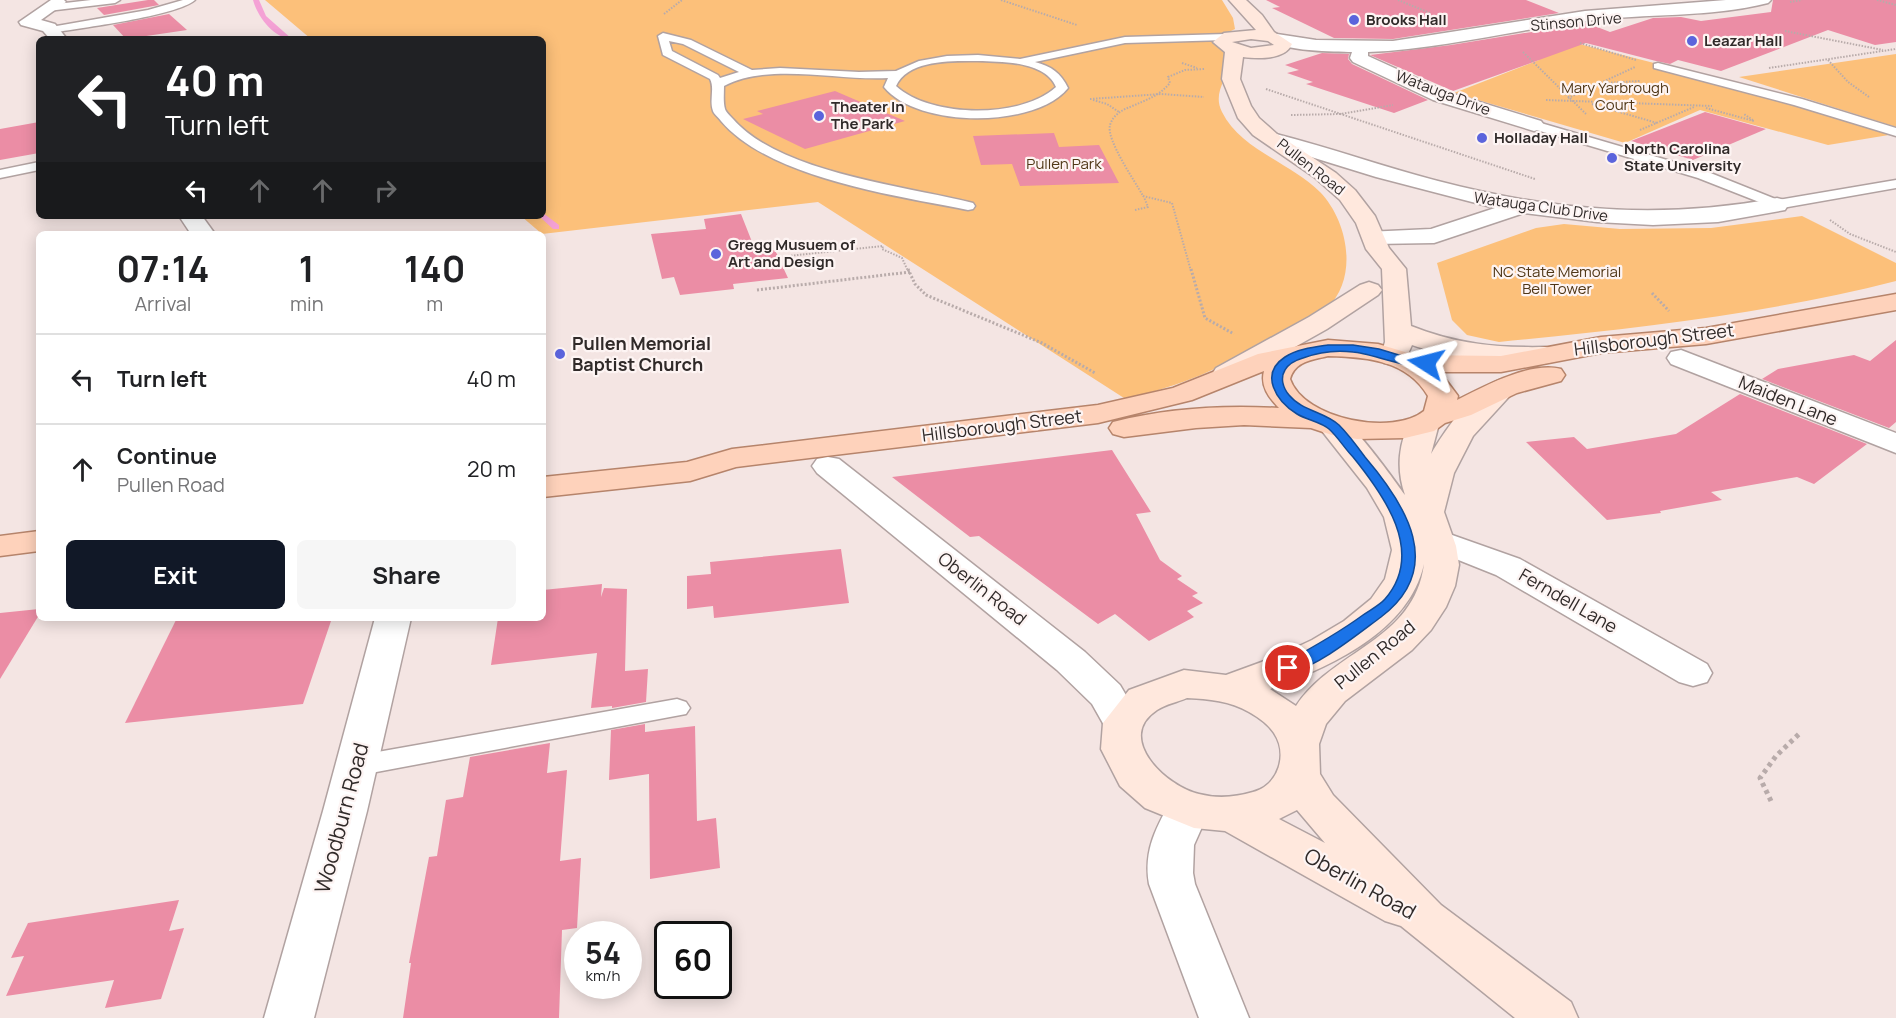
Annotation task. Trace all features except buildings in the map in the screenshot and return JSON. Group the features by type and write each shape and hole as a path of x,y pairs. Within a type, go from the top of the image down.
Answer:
{"main road":[{"name":"Pullen Road","path":"1239,2 1240,26 1230,42 1234,60 1231,77 1249,81 1237,99 1246,116 1322,172 1346,193 1367,220 1376,244 1394,269 1401,350"},
{"name":"Pullen Road","path":"1239,2 1256,18 1273,44"},
{"path":"1230,42 1273,44"},
{"path":"1249,81 1255,62 1273,44"},
{"path":"1325,423 1284,398 1276,383 1278,370 1289,359 1318,350 1360,312 1369,290 1371,259 1376,244"},
{"path":"1212,382 1318,323 1369,290"},
{"name":"Hillsborough Street","path":"546,488 690,471 732,458 1098,414 1143,405 1268,360 1318,350 1353,348 1401,350 1501,364 1601,345 1706,336 1896,302"},
{"name":"Hillsborough Street","path":"690,471 738,477 1204,418 1256,415 1382,431 1430,421 1453,413 1524,380 1589,368 1681,358 1896,324"},
{"path":"1401,350 1437,383 1443,396 1430,421"},
{"path":"1432,527 1437,475 1452,443 1466,423 1503,388"},
{"name":"Pullen Road","path":"1299,760 1303,726 1320,700 1396,643 1415,625 1429,604 1441,571 1442,555 1418,491 1414,464 1415,442 1430,421"},
{"name":"Pullen Road","path":"1230,688 1293,666 1338,641 1391,602 1402,582 1409,561 1407,538 1401,518 1380,482 1325,423"},
{"path":"0,546 36,541"},
{"path":"1184,684 1207,684 1230,688 1246,693 1274,709 1293,731 1299,760 1290,790 1275,802 1256,810 1234,815 1210,814 1188,809 1167,801 1149,790 1135,776 1125,760 1120,741 1123,724 1131,709 1146,697 1163,688 1184,684"},
{"name":"Oberlin Road","path":"1299,760 1318,807 1424,919 1553,1018"},
{"name":"Oberlin Road","path":"1234,815 1269,833 1319,864 1424,919"}],"street":[{"name":"Stinson Drive","path":"1273,44 1385,52 1523,27 1763,0"},
{"path":"1561,4 1598,18"},
{"path":"9,28 27,22 53,5"},
{"path":"27,22 39,23 55,34"},
{"name":"Stinson Drive","path":"1273,44 1416,45"},
{"name":"Watauga Drive","path":"1360,52 1359,58 1440,96 1534,125"},
{"name":"Watauga Club Drive","path":"1276,140 1427,187 1518,207 1579,215 1644,219 1713,216 1777,205"},
{"path":"1376,244 1434,236 1518,207"},
{"name":"Maiden Lane","path":"1681,358 1896,444"},
{"name":"Oberlin Road","path":"828,466 1071,661 1106,695 1123,724"},
{"name":"Ferndell Lane","path":"1432,527 1508,567 1693,673"},
{"name":"Woodburn Road","path":"289,1018 392,621"},
{"path":"1188,809 1168,854 1167,866 1224,1018"}],"lane":[{"path":"53,5 115,0"},
{"path":"55,34 164,10 187,4 189,0"},
{"path":"752,74 687,42 663,36 667,53 714,77 718,84 714,103 718,113 750,143 778,158 884,188 968,206"},
{"path":"1012,60 1064,55 1101,44 1137,39 1230,42"},
{"path":"1048,70 1049,65 1064,55"},
{"path":"718,84 752,74 798,71 844,75 897,74 918,65 946,59 991,58 1012,60 1048,70 1061,81 1062,88 1059,94 1042,104 1007,112 954,112 930,109 897,97 890,87 844,75"},
{"path":"1658,66 1798,102 1896,132"},
{"path":"890,87 891,81 897,74"},
{"path":"1534,125 1703,175 1777,205 1896,184"},
{"path":"0,174 36,167"},
{"path":"355,766 677,708"}],"path":[{"path":"1001,0 1084,28"},
{"path":"1877,0 1896,5"},
{"path":"1785,31 1896,52"},
{"path":"1575,41 1658,66"},
{"path":"1523,51 1586,115"},
{"path":"1769,68 1887,51"},
{"path":"1828,59 1848,82 1872,100"},
{"path":"1552,105 1646,62"},
{"path":"1135,210 1148,207 1111,138 1107,128 1110,120 1119,112 1161,94 1170,82 1168,77 1174,73 1198,68 1212,69"},
{"path":"1249,81 1542,181"},
{"path":"1119,112 1090,99 1161,94 1204,97"},
{"path":"1542,100 1697,106"},
{"path":"1583,102 1657,123"},
{"path":"1283,116 1341,114 1399,104"},
{"path":"1143,196 1172,202 1205,318 1236,336"},
{"path":"1824,215 1850,234 1896,252"},
{"path":"788,256 884,246 882,249 902,258 918,289 926,295 1042,343 1095,373"},
{"path":"757,290 910,272"},
{"path":"1652,293 1674,315"},
{"path":"1771,801 1760,778 1776,756 1800,733"}],"green space":[{"name":"Pullen Park","path":"265,0 1222,0 1233,18 1235,29 1227,33 1229,60 1219,98 1222,112 1241,136 1308,182 1330,204 1343,234 1346,250 1343,281 1337,296 1327,308 1313,317 1209,372 1169,387 1124,398 818,202 546,234 546,231 538,231 524,219 546,219 546,36 307,36"},
{"name":"Mary Yarbrough Court","path":"1548,36 1764,91 1895,134 1828,145 1700,110 1625,143 1454,93 1539,60"},
{"path":"1896,54 1896,127 1739,77"},
{"name":"NC State Memorial Bell Tower","path":"1802,216 1896,263 1896,281 1798,303 1699,319 1499,342 1467,335 1452,320 1437,263 1536,228 1564,224 1620,229 1711,228"}],"waterway":[{"path":"256,0 264,17 285,36"},
{"path":"546,218 556,227"}],"place":[{"name":"Brooks Hall","path":"1354,20"},
{"name":"Leazar Hall","path":"1692,41"},
{"name":"Theater In The Park","path":"819,116"},
{"name":"Holladay Hall","path":"1482,138"},
{"name":"North Carolina State University","path":"1612,158"},
{"name":"Gregg Musuem of Art and Design","path":"716,254"},
{"name":"Pullen Memorial Baptist Church","path":"560,354"}],"route":[{"path":"1288,668 1338,641 1391,602 1402,582 1409,561 1407,538 1401,518 1380,482 1333,426 1300,411 1284,398 1276,383 1278,370 1289,359 1307,352 1328,348 1353,348 1379,352 1411,363 1426,363"}]}
